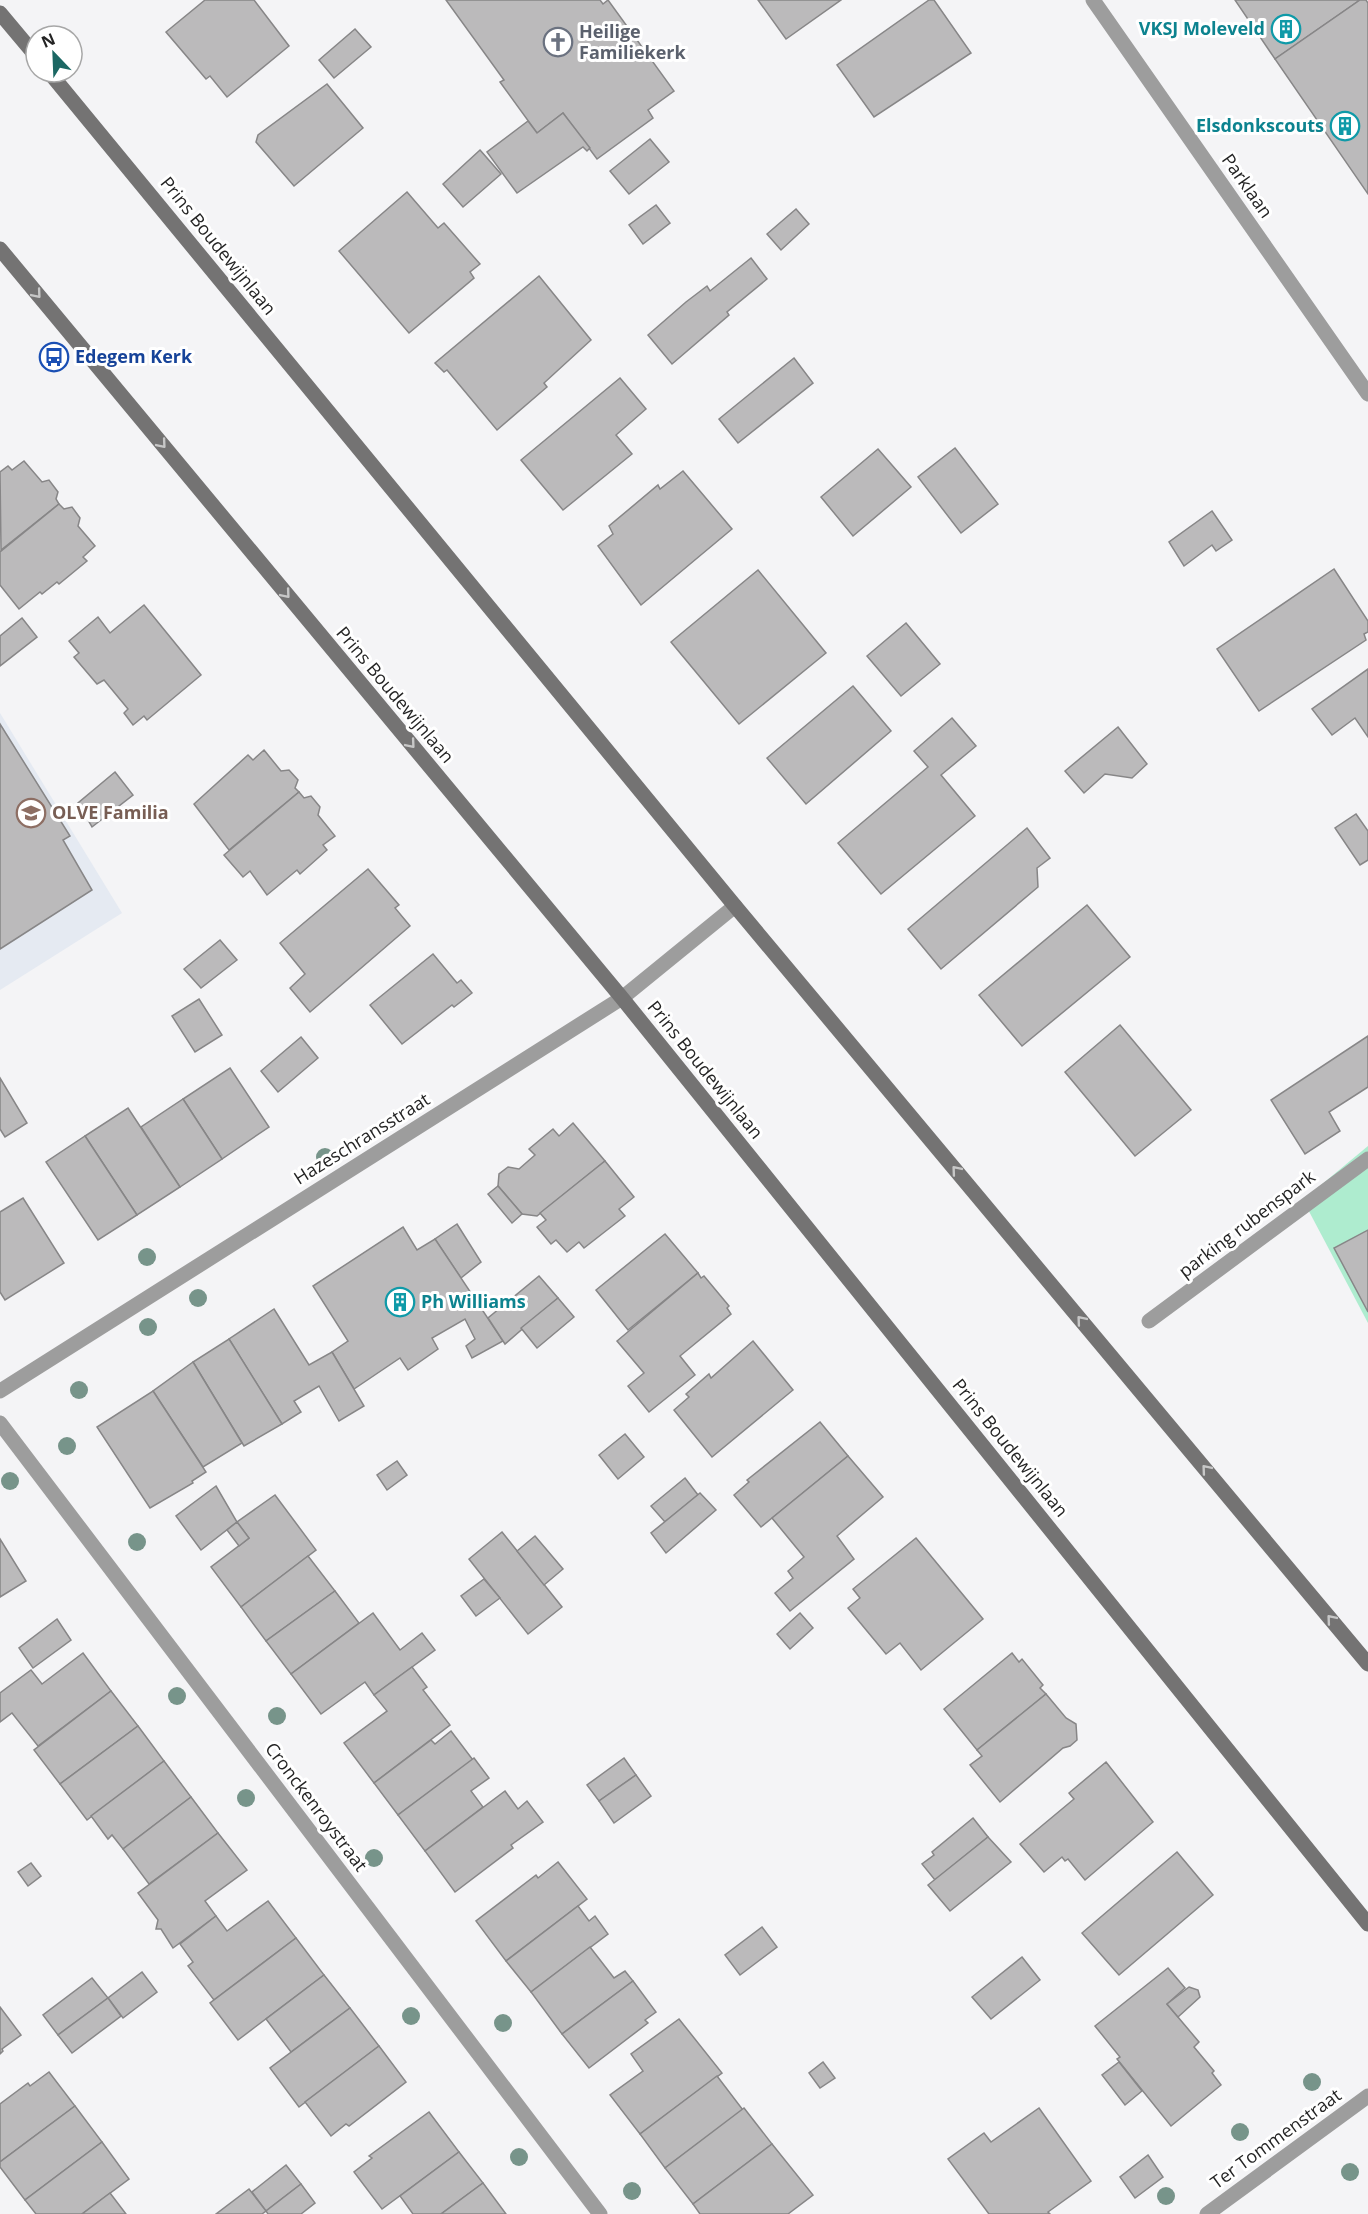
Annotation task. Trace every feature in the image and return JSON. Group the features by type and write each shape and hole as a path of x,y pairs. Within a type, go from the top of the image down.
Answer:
{"main road":[{"path":"0,13 24,42"},
{"name":"Prins Boudewijnlaan","path":"59,84 735,906 1368,1664"},
{"name":"Prins Boudewijnlaan","path":"0,249 622,998 1368,1924"}],"street":[{"name":"Parklaan","path":"1093,0 1368,394"},
{"name":"Hazeschransstraat","path":"0,1392 622,998 735,906"},
{"name":"parking rubenspark","path":"1149,1321 1368,1159"},
{"name":"Cronckenroystraat","path":"0,1423 600,2214"},
{"name":"Ter Tommenstraat","path":"1207,2214 1368,2096"}],"shaded area":[{"name":"OLVE Familia","path":"0,713 122,913 0,990"}],"green space":[{"path":"1368,1146 1368,1323 1303,1200"}],"building":[{"path":"205,0 254,0 289,46 227,97 210,76 206,79 166,32"},
{"name":"Heilige Familiekerk","path":"446,0 600,0 603,4 608,0 674,91 648,110 653,118 597,159 563,113 537,133 500,82 504,80"},
{"path":"758,0 841,0 786,39"},
{"path":"929,0 934,0 971,53 874,117 837,65"},
{"name":"VKSJ Moleveld","path":"1235,0 1360,0 1275,59"},
{"name":"Elsdonkscouts","path":"1360,0 1366,0 1368,3 1368,194 1275,59"},
{"path":"355,29 371,47 334,78 319,60"},
{"path":"327,84 363,128 294,186 256,142 258,135"},
{"path":"563,113 590,148 587,151 583,147 517,193 487,152 528,121 537,133"},
{"path":"650,139 669,162 629,194 610,171"},
{"path":"480,150 501,174 463,207 443,184"},
{"path":"407,192 438,228 444,223 480,264 470,272 474,278 409,333 339,251"},
{"path":"656,205 670,223 643,244 629,225"},
{"path":"796,209 809,224 781,250 767,234"},
{"path":"751,258 767,279 727,312 729,315 672,364 648,335 707,286 710,291"},
{"path":"539,276 591,340 544,383 547,387 497,430 447,370 444,372 435,363"},
{"path":"794,358 813,383 738,443 719,419"},
{"path":"620,378 646,409 616,435 632,454 563,510 521,460"},
{"path":"955,448 998,504 961,533 918,477"},
{"path":"878,449 911,487 853,536 821,497"},
{"path":"24,461 42,482 49,480 58,492 56,499 59,504 1,550 0,472 8,466 12,470"},
{"path":"683,471 732,529 641,605 598,546 613,534 609,526 658,485 660,489"},
{"path":"59,504 64,509 72,507 80,518 78,526 95,546 83,557 87,561 59,584 57,582 42,594 40,592 19,609 0,585 0,552"},
{"path":"1212,511 1232,540 1216,551 1212,545 1184,566 1169,542"},
{"path":"1334,569 1368,621 1368,632 1364,634 1366,640 1259,711 1217,649"},
{"path":"758,570 826,653 739,724 671,642"},
{"path":"144,605 201,675 147,720 144,716 133,725 124,713 128,709 104,680 97,684 74,657 79,653 69,641 98,617 110,633"},
{"path":"22,618 37,637 0,666 0,636"},
{"path":"906,623 940,664 901,696 867,656"},
{"path":"1368,669 1368,737 1355,718 1332,735 1312,709"},
{"path":"853,686 891,731 806,804 767,758"},
{"path":"952,718 976,746 941,775 975,816 881,894 838,843 928,767 914,751"},
{"name":"OLVE Familia","path":"0,724 70,836 63,840 92,890 0,949"},
{"path":"1118,727 1147,764 1132,778 1105,774 1084,793 1065,771"},
{"path":"264,750 281,771 289,770 298,780 295,788 299,792 229,850 194,804 248,755 253,760"},
{"path":"115,772 133,795 92,827 78,803"},
{"path":"299,792 304,798 311,796 320,807 318,815 335,836 323,845 327,850 300,874 297,870 267,895 250,871 243,877 224,855"},
{"path":"1356,814 1368,831 1368,860 1360,865 1335,828"},
{"path":"1027,828 1050,858 1037,868 1038,887 941,969 908,929"},
{"path":"368,869 399,905 395,908 410,926 310,1012 290,988 305,974 280,943"},
{"path":"1087,905 1130,957 1022,1046 979,995"},
{"path":"220,940 237,960 201,988 184,969"},
{"path":"433,954 457,983 461,980 472,993 454,1007 452,1005 402,1044 370,1005"},
{"path":"199,999 222,1035 195,1052 172,1016"},
{"path":"1120,1025 1191,1110 1135,1156 1065,1072"},
{"path":"1368,1036 1368,1087 1329,1112 1340,1131 1305,1154 1271,1100"},
{"path":"301,1037 318,1058 278,1092 261,1071"},
{"path":"230,1068 269,1127 222,1159 183,1099"},
{"path":"0,1078 27,1123 5,1137 0,1129"},
{"path":"183,1099 222,1159 180,1187 141,1127"},
{"path":"128,1108 180,1187 137,1215 85,1136"},
{"path":"573,1123 605,1161 537,1216 522,1214 498,1186 499,1174 508,1167 519,1169 535,1155 529,1149 553,1129 559,1136"},
{"path":"85,1136 137,1215 98,1240 46,1162"},
{"path":"605,1161 634,1197 619,1209 625,1216 584,1248 579,1242 567,1252 556,1240 551,1244 537,1227 546,1220 540,1213"},
{"path":"498,1186 522,1214 512,1223 488,1194"},
{"path":"23,1198 64,1263 5,1300 0,1292 0,1212"},
{"path":"457,1224 481,1262 461,1278 435,1239"},
{"name":"Ph Williams","path":"403,1227 417,1250 435,1239 503,1341 472,1358 466,1346 475,1339 465,1319 432,1338 438,1349 408,1370 400,1358 354,1389 332,1352 348,1341 313,1286"},
{"path":"1368,1230 1368,1312 1334,1248"},
{"path":"665,1234 698,1273 628,1330 596,1290"},
{"path":"698,1273 701,1278 704,1276 729,1306 727,1308 731,1314 680,1356 695,1375 649,1412 628,1386 644,1373 617,1341"},
{"path":"539,1276 558,1298 505,1344 488,1318"},
{"path":"558,1298 574,1317 537,1348 521,1328"},
{"path":"274,1309 309,1365 332,1352 364,1406 339,1421 319,1386 294,1401 301,1412 282,1424 229,1339"},
{"path":"229,1339 282,1424 244,1446 193,1362"},
{"path":"753,1341 793,1390 712,1457 674,1410 689,1397 686,1394 709,1374 711,1378"},
{"path":"193,1362 242,1443 203,1467 153,1391"},
{"path":"153,1391 206,1472 192,1481 193,1483 150,1508 97,1427"},
{"path":"820,1422 848,1456 761,1527 734,1495 749,1482 747,1480"},
{"path":"625,1434 644,1457 618,1479 599,1455"},
{"path":"848,1456 883,1497 837,1536 854,1559 790,1611 775,1593 793,1578 788,1571 804,1557 772,1518"},
{"path":"397,1461 407,1475 387,1490 377,1475"},
{"path":"685,1478 698,1495 665,1522 651,1506"},
{"path":"216,1486 237,1522 201,1550 176,1516"},
{"path":"700,1493 716,1510 666,1553 651,1533"},
{"path":"275,1495 316,1550 241,1607 211,1567 249,1538 237,1522"},
{"path":"237,1522 249,1538 239,1546 227,1530"},
{"path":"502,1532 562,1607 528,1634 469,1559"},
{"path":"535,1536 563,1569 544,1585 517,1551"},
{"path":"916,1538 983,1619 921,1670 900,1643 886,1654 848,1608 860,1598 853,1589"},
{"path":"0,1539 26,1581 0,1597"},
{"path":"308,1556 335,1591 266,1641 241,1607"},
{"path":"484,1579 500,1598 476,1616 461,1596"},
{"path":"335,1591 359,1623 291,1674 266,1641"},
{"path":"373,1613 400,1650 422,1633 435,1650 374,1695 365,1682 321,1714 291,1674"},
{"path":"800,1613 813,1628 790,1649 777,1634"},
{"path":"57,1619 71,1640 33,1668 19,1648"},
{"path":"83,1653 111,1691 38,1746 12,1713 0,1722 0,1693 31,1670 42,1684"},
{"path":"1012,1653 1019,1662 1022,1659 1043,1685 1040,1688 1046,1694 977,1750 944,1709"},
{"path":"412,1667 427,1687 423,1690 450,1725 374,1783 344,1743 387,1711 374,1695"},
{"path":"111,1691 138,1726 60,1784 34,1750"},
{"path":"1046,1694 1066,1718 1076,1724 1077,1740 1063,1748 1000,1802 970,1765 982,1756 977,1750"},
{"path":"138,1726 164,1761 87,1820 60,1784"},
{"path":"451,1731 473,1760 398,1815 374,1783 431,1740 435,1744"},
{"path":"474,1758 489,1778 471,1791 483,1807 425,1851 398,1815"},
{"path":"624,1758 636,1775 599,1801 587,1785"},
{"path":"164,1761 191,1797 123,1849 112,1835 108,1839 91,1816"},
{"path":"1106,1762 1153,1822 1085,1880 1068,1859 1065,1861 1062,1857 1044,1872 1020,1844 1074,1799 1069,1793"},
{"path":"636,1775 651,1796 614,1823 599,1801"},
{"path":"505,1791 518,1809 527,1801 543,1822 511,1845 513,1848 455,1892 425,1851"},
{"path":"191,1797 218,1833 149,1884 123,1849"},
{"path":"973,1818 988,1837 935,1880 922,1864 934,1855 932,1852"},
{"path":"218,1833 247,1870 205,1901 216,1916 173,1948 161,1929 156,1929 158,1920 138,1893"},
{"path":"988,1837 1011,1862 950,1911 928,1885"},
{"path":"1177,1852 1213,1895 1119,1975 1082,1933"},
{"path":"558,1862 587,1899 506,1961 476,1921 536,1875 538,1878"},
{"path":"31,1863 41,1876 28,1886 18,1872"},
{"path":"268,1901 296,1938 214,2000 188,1966 193,1962 180,1944 216,1916 227,1931"},
{"path":"578,1906 589,1921 595,1916 608,1934 531,1992 506,1961"},
{"path":"762,1927 777,1947 740,1975 725,1955"},
{"path":"296,1938 324,1975 238,2040 210,2003"},
{"path":"590,1947 614,1978 625,1971 633,1981 562,2034 531,1992"},
{"path":"1022,1957 1040,1980 991,2019 972,1997"},
{"path":"1168,1968 1185,1988 1167,2004 1199,2042 1194,2047 1214,2071 1212,2073 1221,2085 1171,2126 1117,2059 1120,2057 1095,2026"},
{"path":"142,1972 157,1992 123,2018 108,1998"},
{"path":"324,1975 350,2008 291,2052 266,2019"},
{"path":"92,1978 108,1998 58,2035 43,2015"},
{"path":"633,1981 656,2012 645,2020 648,2023 589,2068 562,2034"},
{"path":"1189,1987 1198,1990 1200,1997 1178,2017 1167,2004"},
{"path":"108,1998 121,2016 72,2053 58,2035"},
{"path":"0,2007 21,2035 2,2049 0,2054"},
{"path":"350,2008 379,2046 299,2107 270,2068"},
{"path":"679,2019 722,2073 640,2134 610,2095 643,2071 631,2054"},
{"path":"379,2046 406,2082 349,2126 346,2124 331,2136 305,2102"},
{"path":"823,2062 835,2078 820,2088 809,2073"},
{"path":"1119,2062 1142,2091 1125,2105 1102,2075"},
{"path":"49,2072 75,2106 0,2162 0,2104 28,2083 30,2086"},
{"path":"717,2076 743,2110 665,2168 640,2134"},
{"path":"75,2106 102,2142 25,2200 0,2167 0,2162"},
{"path":"744,2108 772,2144 693,2204 665,2168"},
{"path":"1039,2108 1091,2181 1048,2212 1050,2214 989,2214 948,2159 984,2133 991,2142"},
{"path":"429,2112 459,2152 382,2209 354,2172 372,2158 369,2156"},
{"path":"102,2142 129,2179 82,2214 36,2214 25,2200"},
{"path":"772,2144 813,2195 788,2214 700,2214 693,2204"},
{"path":"459,2152 483,2183 441,2214 413,2214 400,2196"},
{"path":"1148,2155 1163,2177 1135,2198 1120,2177"},
{"path":"286,2165 301,2184 266,2211 252,2192"},
{"path":"483,2183 506,2214 441,2214"},
{"path":"301,2184 315,2203 301,2214 268,2214 266,2211"},
{"path":"249,2189 266,2211 262,2214 216,2214"},
{"path":"110,2193 126,2214 82,2214"}],"place":[{"name":"VKSJ Moleveld","path":"1286,29"},
{"name":"Heilige Familiekerk","path":"558,42"},
{"name":"Elsdonkscouts","path":"1345,126"},
{"name":"Edegem Kerk","path":"54,357"},
{"name":"OLVE Familia","path":"31,813"},
{"name":"Ph Williams","path":"400,1302"}]}
